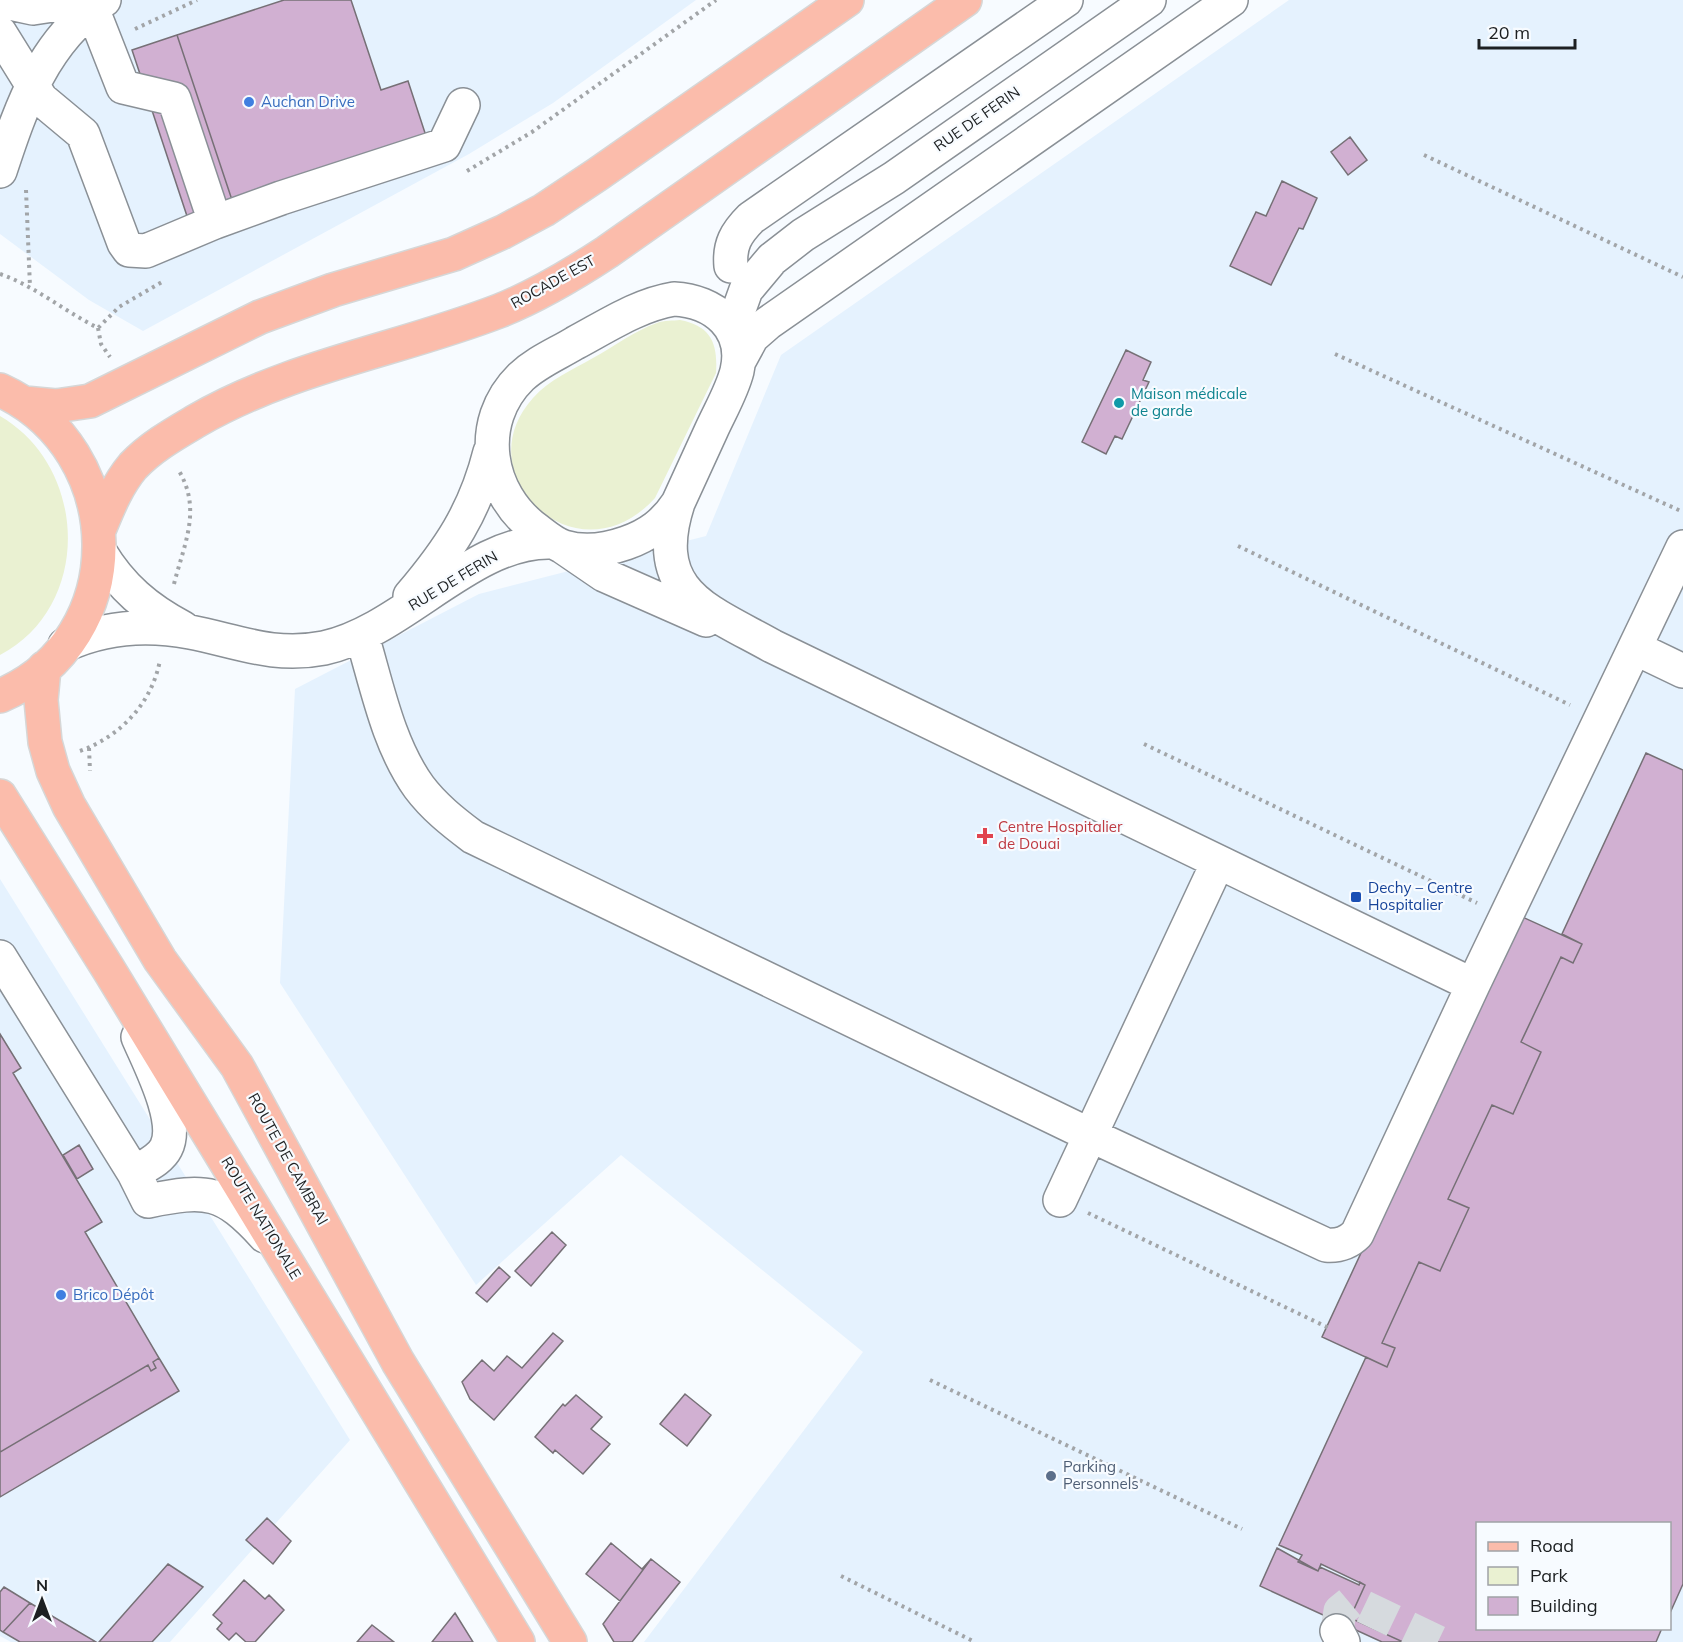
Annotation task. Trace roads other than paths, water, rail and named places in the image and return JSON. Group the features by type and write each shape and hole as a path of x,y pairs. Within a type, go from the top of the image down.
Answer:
{"main road":[{"path":"12,396 56,406 90,401 275,311 333,290 454,254 496,236 544,210 598,174 847,0"},
{"name":"ROCADE EST","path":"100,541 117,490 134,466 162,442 268,385 346,358 477,318 518,303 559,282 607,252 965,0"},
{"path":"0,696 20,686 55,656 89,601 100,541 94,500 77,458 59,433 12,396"},
{"name":"ROUTE DE CAMBRAI","path":"55,656 41,700 45,742 53,771 69,806 160,960 237,1066 427,1411 570,1642"},
{"name":"ROUTE NATIONALE","path":"0,796 285,1257 518,1642"},
{"path":"392,1435 427,1411"},
{"path":"490,1596 527,1573"}],"street":[{"path":"731,266 731,247 735,237 751,218 1066,0"},
{"name":"RUE DE FERIN","path":"732,329 742,300 753,279 772,259 803,235 894,177 1149,0"},
{"path":"1231,0 768,323 752,337 739,361 730,389 678,503 669,539 671,562 684,590 699,605 772,646 1473,985"},
{"path":"0,1 33,8 94,3"},
{"path":"0,171 31,86 48,56 94,3"},
{"path":"94,3 123,87 174,99 215,222"},
{"path":"0,33 31,86 52,110 77,126 83,134 121,236 129,250 146,251 281,198 444,146 463,105"},
{"name":"RUE DE FERIN","path":"674,299 771,246 803,235"},
{"path":"739,361 738,341 732,329 723,316 712,309 696,302 674,299 639,309 531,369 504,398 496,418 491,448 499,487 524,521 604,575 690,614 772,646"},
{"name":"RUE DE FERIN","path":"390,619 433,569 458,533 476,501 491,448"},
{"name":"RUE DE FERIN","path":"55,656 95,634 127,628 190,632 238,645 280,650 321,648 362,636 488,558 522,544 557,544 589,551 635,540 657,529 670,516 678,503"},
{"name":"RUE DE FERIN","path":"100,541 111,570 138,600 190,632"},
{"path":"362,636 384,708 409,771 444,815 473,837 1090,1135 1326,1245 1343,1244 1357,1234 1473,985 1683,547"},
{"path":"1635,648 1683,671"},
{"path":"1060,1200 1218,862"},
{"path":"0,957 134,1173 148,1201 200,1192 241,1209 285,1257"},
{"path":"109,970 157,1082 170,1122 167,1147 154,1161 134,1173"}],"tunnel":[{"path":"1337,1631 1340,1611 1352,1601 1438,1642"}],"place":[{"name":"Auchan Drive","path":"249,102"},
{"name":"Maison médicale de garde","path":"1119,403"},
{"name":"Centre Hospitalier de Douai","path":"985,836"},
{"name":"Dechy – Centre Hospitalier","path":"1356,897"},
{"name":"Brico Dépôt","path":"61,1295"},
{"name":"Parking Personnels","path":"1051,1476"}]}
